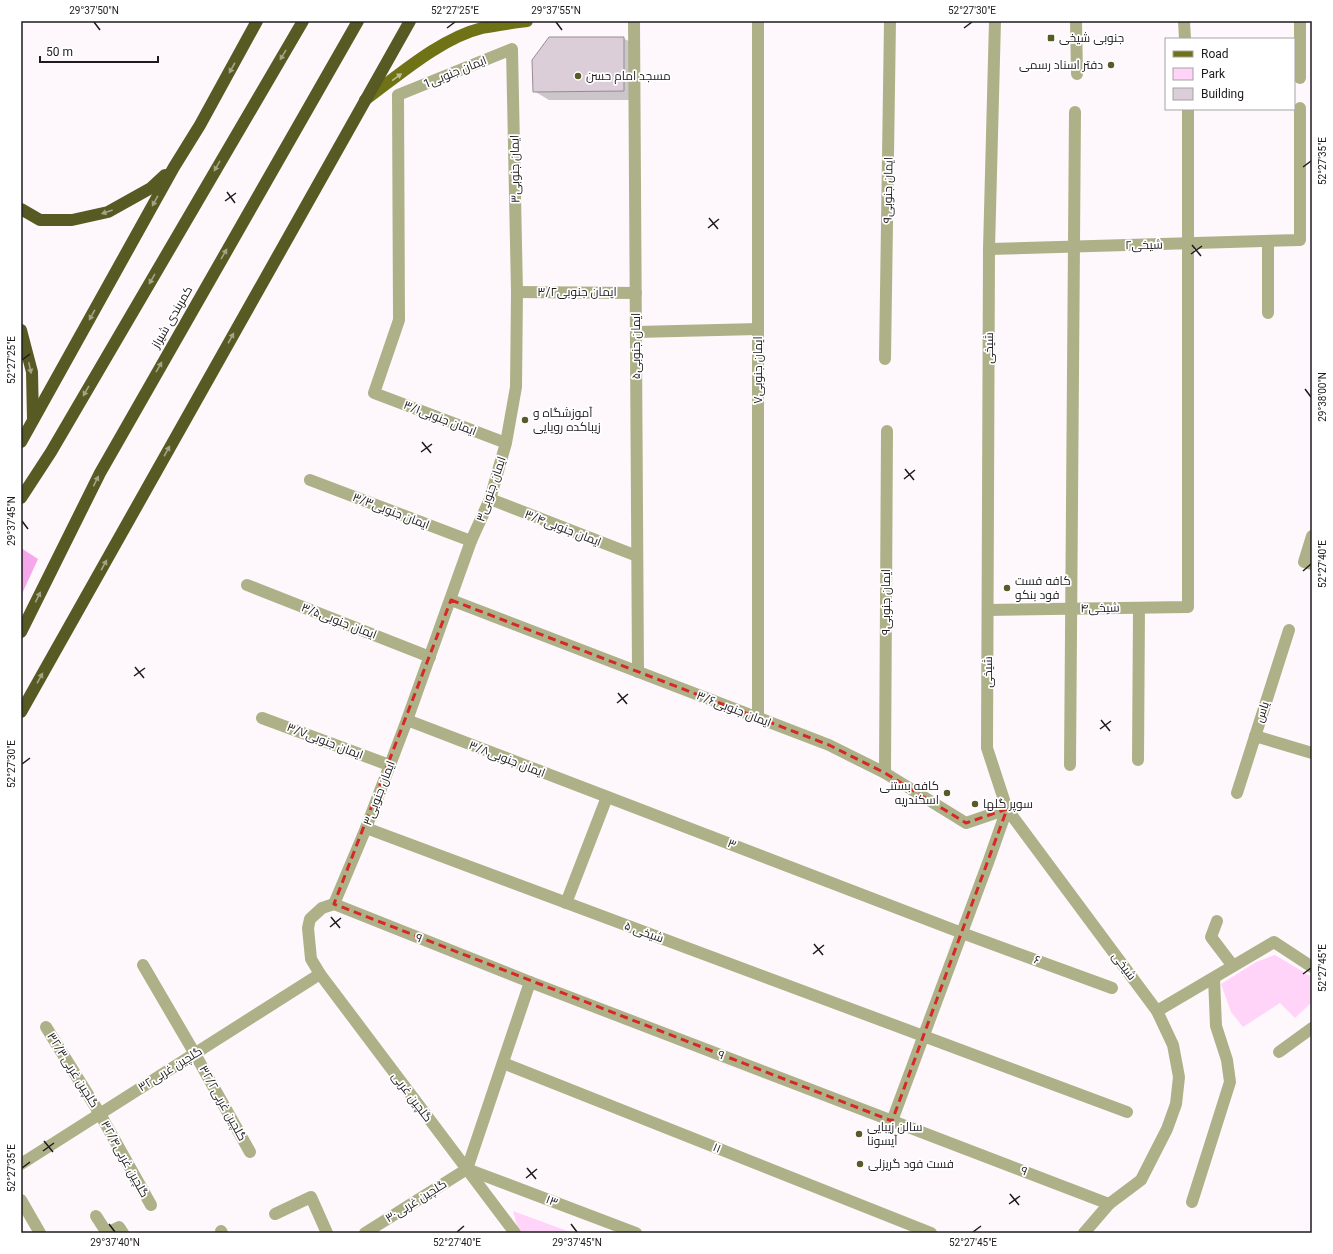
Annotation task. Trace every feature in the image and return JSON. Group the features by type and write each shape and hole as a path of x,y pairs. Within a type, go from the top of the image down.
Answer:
{"highway":[{"path":"21,442 257,21"},
{"path":"21,498 51,452 303,21"},
{"name":"کمربندی شیراز","path":"21,632 100,473 358,21"},
{"path":"21,712 410,21"},
{"path":"21,209 40,220 72,220 108,212 151,188 174,167"},
{"path":"21,330 32,372 33,421"}],"main road":[{"path":"365,100 423,58 451,40 481,28 527,21"}],"street":[{"name":"ایمان جنوبی۵","path":"634,21 638,672"},
{"name":"ایمان جنوبی۷","path":"758,21 758,718"},
{"name":"ایمان جنوبی۹","path":"885,359 890,21"},
{"name":"شیخی","path":"995,21 989,249 987,748 1007,808 1157,1012 1174,1045 1179,1077 1176,1104 1167,1129 1141,1180 1109,1204 1084,1233"},
{"path":"1076,21 1076,74"},
{"path":"1184,21 1185,38"},
{"path":"1300,21 1300,78"},
{"name":"1ایمان جنوبی","path":"374,393 399,320 398,95 512,49"},
{"name":"ایمان جنوبی۳","path":"334,904 366,828 407,720 471,541 490,499 506,443 516,387 517,292 512,49"},
{"name":"شیخی۲","path":"989,249 1300,240 1300,108"},
{"path":"1188,110 1188,244"},
{"path":"1070,765 1075,112"},
{"path":"1268,241 1268,313"},
{"name":"شیخی۴","path":"988,610 1188,607 1188,244"},
{"name":"ایمان جنوبی۳/۲","path":"517,292 636,293"},
{"path":"636,332 758,329"},
{"name":"ایمان جنوبی۳/۱","path":"374,393 506,443"},
{"name":"ایمان جنوبی۹","path":"885,774 887,431"},
{"name":"ایمان جنوبی۳/۳","path":"310,480 471,541"},
{"name":"ایمان جنوبی۳/۴","path":"490,499 637,556"},
{"path":"1312,536 1304,562 1312,564"},
{"name":"ایمان جنوبی۳/۵","path":"247,585 430,657"},
{"name":"ایمان جنوبی۳/۶","path":"451,600 829,745 885,774 966,823 1007,808"},
{"path":"1138,760 1139,608"},
{"name":"یاس","path":"1237,793 1289,630"},
{"name":"ایمان جنوبی۳/۷","path":"262,718 389,765"},
{"name":"ایمان جنوبی۳/۸","path":"407,720 607,797"},
{"path":"1255,736 1312,753"},
{"path":"566,903 607,797"},
{"name":"۳","path":"607,797 962,932"},
{"path":"892,1121 1007,808"},
{"name":"شیخی ۵","path":"366,828 1127,1112"},
{"name":"گلچین غربی","path":"334,904 322,908 310,919 308,928 311,959 320,974 515,1233"},
{"name":"۹","path":"334,904 530,982 1109,1204"},
{"path":"1217,921 1211,937 1233,966"},
{"name":"۶","path":"962,932 1112,988"},
{"path":"1157,1012 1274,942 1312,967"},
{"name":"گلچین غربی۳۲/۲","path":"143,965 250,1152"},
{"name":"گلچین غربی۳۲","path":"21,1164 320,974"},
{"path":"1192,1202 1230,1082 1227,1060 1216,1026 1214,978"},
{"path":"468,1169 530,982"},
{"name":"گلچین غربی۳۲/۳","path":"46,1027 100,1114"},
{"path":"1279,1052 1312,1028"},
{"name":"۱۱","path":"503,1063 931,1233"},
{"name":"گلچین غربی۳۲/۴","path":"100,1114 150,1205"},
{"name":"گلچین غربی۳۰","path":"365,1233 468,1169"},
{"name":"۱۳","path":"468,1169 636,1233"},
{"path":"275,1214 311,1197 328,1233"},
{"path":"21,1200 40,1233"},
{"path":"96,1216 107,1233 120,1227 123,1233"}],"highlighted area":[{"path":"451,600 829,745 885,773 966,823 1007,809 892,1121 334,904"}],"green space":[{"path":"1275,955 1312,977 1312,1002 1295,1018 1280,1003 1243,1027 1231,1012 1221,984 1256,962"},
{"path":"513,1211 573,1233 519,1233"}],"shaded area":[{"path":"21,548 38,559 21,596"}],"building":[{"name":"مسجد امام حسن","path":"549,37 624,37 624,91 533,92 532,60"}],"place":[{"name":"جنوبی شیخی","path":"1051,38"},
{"name":"دفتر اسناد رسمی","path":"1111,65"},
{"name":"مسجد امام حسن","path":"578,76"},
{"name":"آموزشگاه و زیباکده رویایی","path":"525,420"},
{"name":"کافه فست فود بنکو","path":"1007,588"},
{"name":"کافه بستنی اسکندریه","path":"947,793"},
{"name":"سوپر گلها","path":"975,804"},
{"name":"سالن زیبایی آیسونا","path":"859,1134"},
{"name":"فست فود گریزلی","path":"860,1164"}]}
